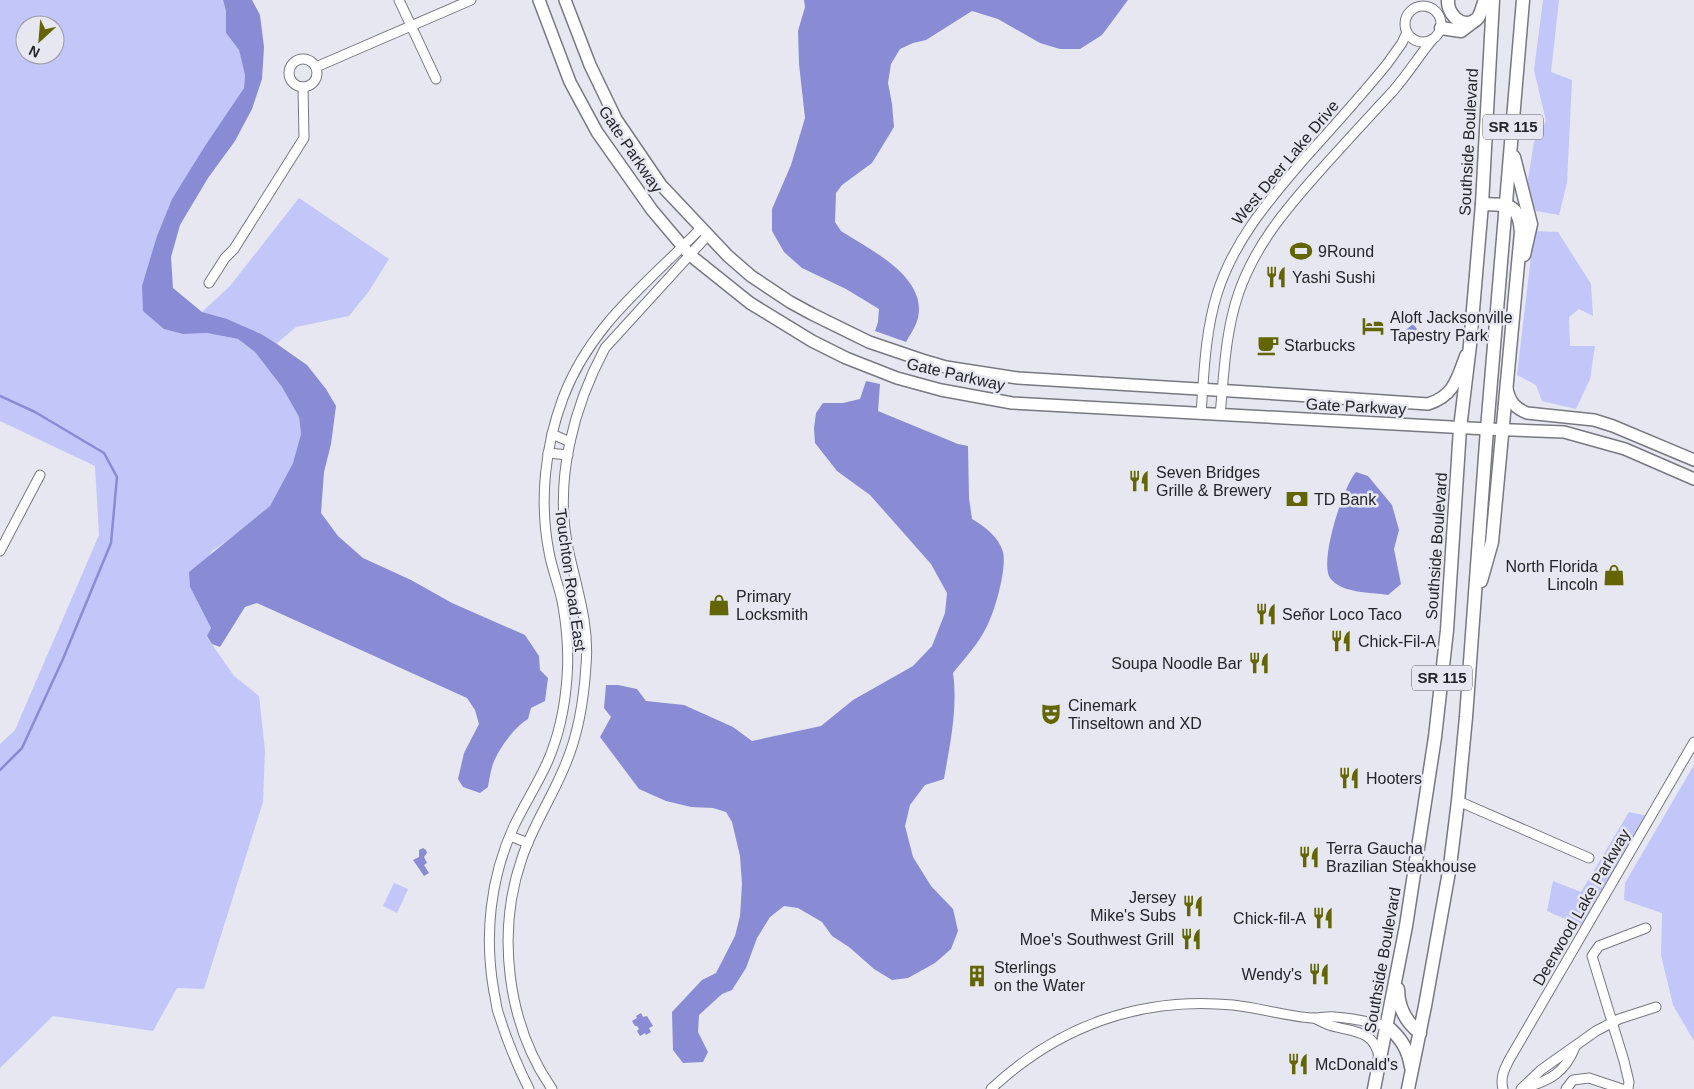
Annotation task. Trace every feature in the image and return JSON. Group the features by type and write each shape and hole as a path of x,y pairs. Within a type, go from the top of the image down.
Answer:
{"highway":[{"path":"1448,0 1449,9 1454,18 1462,22 1474,21"},
{"path":"1441,28 1461,31 1479,15 1485,0"},
{"name":"Southside Boulevard","path":"1374,1089 1398,972 1416,863 1439,703 1447,630 1460,428 1470,346 1482,204 1492,0"},
{"path":"1517,0 1520,49"},
{"name":"SR 115","path":"1408,1089 1450,866 1458,802 1487,429 1524,0"},
{"path":"1512,145 1531,224 1530,236 1515,289"},
{"path":"1474,605 1492,542 1521,232 1520,218 1515,210 1507,205 1482,204"},
{"path":"1398,972 1398,994 1404,1015 1413,1028 1420,1033"},
{"path":"1387,1026 1403,1042 1412,1072"}],"main road":[{"name":"Gate Parkway","path":"539,0 570,82 597,132 622,170 686,251 750,303 793,330 846,358 897,378 941,390 1012,403 1564,432 1625,449 1694,479"},
{"name":"Gate Parkway","path":"566,0 590,65 616,119 661,185 728,256 751,276 790,302 869,342 922,360 955,368 1018,378 1428,404 1438,401 1447,395 1456,380 1470,346"},
{"path":"1506,384 1510,400 1518,409 1527,413 1594,420 1694,460"},
{"path":"1589,438 1594,420"},
{"path":"1676,472 1682,455"}],"street":[{"path":"399,0 436,79"},
{"path":"316,67 471,0"},
{"path":"1441,28 1439,14 1443,0"},
{"name":"West Deer Lake Drive","path":"1201,414 1207,340 1214,306 1223,277 1242,237 1268,201 1387,64 1403,41 1407,32 1405,24 1407,16 1412,9 1421,3 1431,7 1439,14"},
{"name":"West Deer Lake Drive","path":"1220,415 1227,339 1233,310 1243,282 1262,243 1298,196 1393,90 1438,35 1441,28"},
{"path":"1407,32 1413,39 1418,41 1426,42 1432,40"},
{"path":"306,59 310,60 316,67 317,76 307,86 302,87 294,84 289,76 289,71 293,63 306,59"},
{"path":"209,283 225,258 234,249 304,138 302,87"},
{"name":"Touchton Road East","path":"528,1086 510,1048 498,1013 488,950 495,880 510,836 546,764 561,722 565,702 568,650 563,604 553,571 546,530 545,492 548,453 563,399 594,339 617,310 686,251 705,232"},
{"name":"Touchton Road East","path":"552,1089 542,1076 534,1059 525,1037 514,999 509,958 509,938 512,898 516,877 528,843 566,764 582,712 587,662 585,619 567,541 563,513 570,442 582,401 596,365 606,348 686,251"},
{"path":"552,434 570,442"},
{"path":"548,453 568,455"},
{"path":"0,551 40,475"},
{"path":"563,604 580,598"},
{"name":"Deerwood Lake Parkway","path":"1502,1089 1503,1072 1509,1060 1694,742"},
{"path":"1458,802 1589,858"},
{"path":"510,836 528,843"},
{"path":"1628,1089 1629,1082 1624,1061 1592,956 1599,946 1646,928"},
{"path":"991,1089 1027,1058 1049,1044 1096,1022 1141,1009 1187,1004 1234,1005 1313,1018 1335,1017 1387,1026"},
{"path":"1521,1089 1550,1064 1596,1031 1612,1022 1656,1007"},
{"path":"1313,1018 1330,1026 1356,1031 1368,1036 1376,1044 1380,1061"},
{"path":"1521,1089 1546,1082 1570,1059 1575,1047"},
{"path":"519,1067 534,1059"},
{"path":"1550,1064 1558,1071"},
{"path":"528,1086 542,1076"},
{"path":"1566,1089 1573,1080 1589,1078 1622,1089"}],"shaded area":[{"path":"0,0 223,0 226,11 226,33 239,50 245,75 244,88 172,199 157,236 183,334 207,333 238,339 255,352 282,387 299,417 301,434 293,463 270,506 236,535 212,551 190,587 211,628 207,637 234,676 259,696 265,750 263,802 204,989 177,988 153,1031 53,1016 0,1068 0,744 15,730 99,535 95,466 0,421"},
{"path":"223,0 252,0 260,15 264,47 262,79 252,109 235,141 208,178 180,225 171,257 173,288 202,312 227,319 261,334 277,344 307,365 326,389 336,406 331,444 324,472 321,513 338,536 363,558 411,580 452,603 525,635 539,656 540,670 548,678 545,701 531,708 528,719 517,727 497,754 488,787 480,793 463,787 458,779 464,753 479,724 475,710 467,698 257,603 245,607 220,647 212,644 207,636 211,628 190,587 189,572 270,506 293,463 301,434 299,417 282,387 255,352 238,339 207,333 183,334 164,329 143,311 142,286 157,236 172,199 244,88 245,75 239,50 226,33 226,11"},
{"path":"804,0 1128,0 1102,35 1080,49 1060,49 1040,43 998,19 972,11 926,40 900,49 891,64 888,83 894,127 872,163 842,185 836,193 835,222 841,231 894,266 914,289 918,303 918,318 906,342 875,331 879,309 846,289 802,268 784,252 772,231 772,209 791,165 805,118 799,64 798,31 805,7"},
{"path":"1543,0 1559,0 1551,72 1572,80 1567,183 1559,215 1536,211 1526,192 1534,142 1546,121 1534,70"},
{"path":"299,198 389,259 369,291 349,316 296,327 276,344 240,326 202,312 230,286"},
{"path":"1534,231 1558,232 1591,284 1593,316 1579,309 1569,317 1570,346 1595,346 1590,379 1576,409 1542,401 1536,385 1517,375"},
{"path":"1413,324 1417,329 1406,339 1401,334"},
{"path":"866,381 880,384 878,411 958,444 968,446 969,498 972,519 995,537 1003,552 1002,578 990,619 976,644 953,673 954,713 944,779 925,785 910,805 905,826 913,857 931,886 953,909 958,931 951,949 935,963 908,978 892,980 874,969 849,947 832,936 822,922 798,908 784,906 770,917 757,938 746,968 732,990 722,994 699,1015 698,1032 708,1052 703,1062 683,1063 673,1050 672,1012 702,980 716,973 735,936 740,916 742,884 740,856 732,822 726,812 713,808 691,807 666,801 639,789 600,737 611,717 604,708 606,685 618,685 637,689 646,701 684,705 733,727 752,741 821,726 853,700 913,666 932,646 945,613 947,593 931,564 870,495 837,471 815,443 816,413 823,403 843,403 860,399"},
{"path":"1356,472 1368,476 1392,505 1399,530 1394,549 1401,584 1388,595 1349,590 1335,583 1330,578 1327,569 1334,524 1345,492"},
{"path":"1694,765 1694,1041 1673,1005 1661,955 1662,913 1624,900 1625,883"},
{"path":"1629,812 1648,816 1581,926 1547,911 1553,881 1581,892"},
{"path":"423,848 427,853 424,857 427,863 424,865 429,873 424,876 413,860 419,857 419,850"},
{"path":"394,883 408,889 397,913 383,906"},
{"path":"641,1013 643,1017 647,1016 653,1026 649,1028 651,1032 640,1036 637,1031 639,1029 632,1021"}],"waterway":[{"path":"0,396 35,412 104,453 117,477 111,543 63,659 22,748 0,770"}],"place":[{"name":"9Round","path":"1301,251"},
{"name":"Yashi Sushi","path":"1276,277"},
{"name":"Aloft Jacksonville Tapestry Park","path":"1373,326"},
{"name":"Starbucks","path":"1268,345"},
{"name":"Seven Bridges Grille & Brewery","path":"1139,481"},
{"name":"TD Bank","path":"1297,499"},
{"name":"North Florida Lincoln","path":"1614,575"},
{"name":"Primary Locksmith","path":"719,605"},
{"name":"Señor Loco Taco","path":"1266,614"},
{"name":"Chick-Fil-A","path":"1341,641"},
{"name":"Soupa Noodle Bar","path":"1259,663"},
{"name":"Cinemark Tinseltown and XD","path":"1051,714"},
{"name":"Hooters","path":"1349,778"},
{"name":"Terra Gaucha Brazilian Steakhouse","path":"1309,857"},
{"name":"Jersey Mike's Subs","path":"1193,906"},
{"name":"Chick-fil-A","path":"1323,918"},
{"name":"Moe's Southwest Grill","path":"1191,939"},
{"name":"Wendy's","path":"1319,974"},
{"name":"Sterlings on the Water","path":"977,976"},
{"name":"McDonald's","path":"1298,1064"}]}
